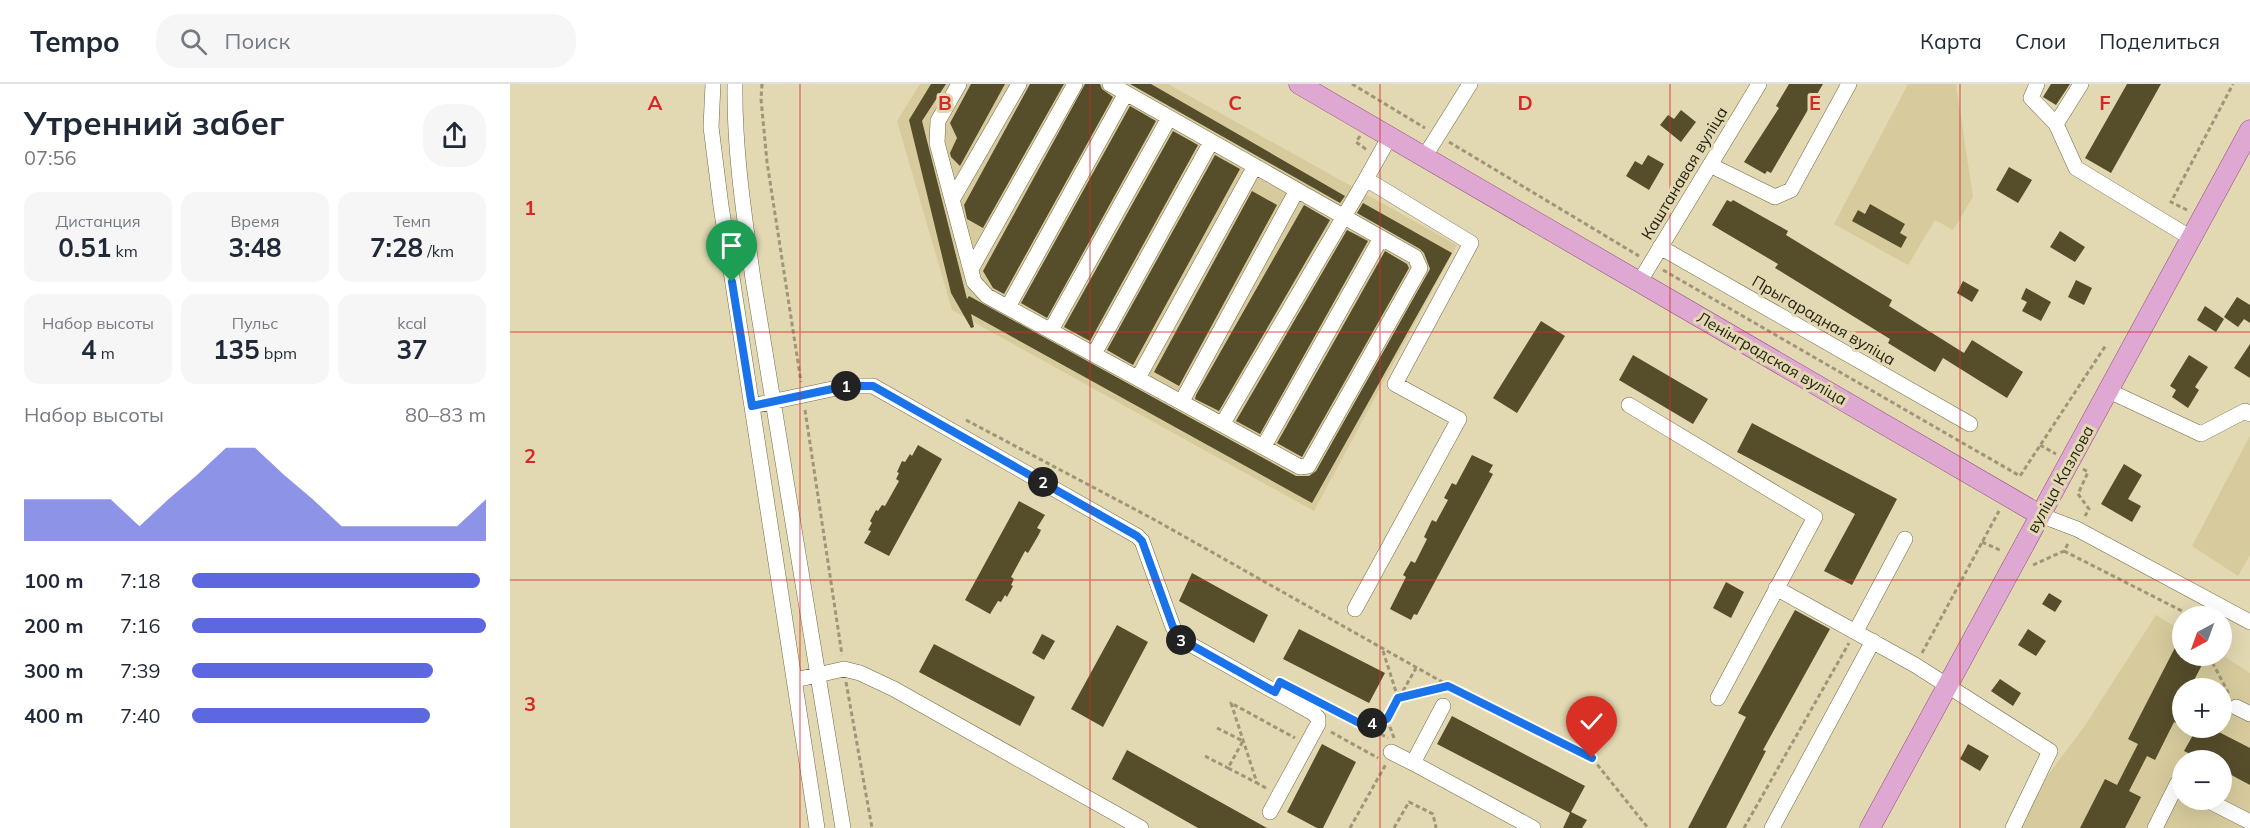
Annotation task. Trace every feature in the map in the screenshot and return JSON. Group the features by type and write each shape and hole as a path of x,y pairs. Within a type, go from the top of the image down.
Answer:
{"main road":[{"name":"Ленінградская вуліца","path":"1299,84 2040,515"},
{"name":"вуліца Казлова","path":"1870,828 1947,686 2025,562 2040,515 2250,130"}],"street":[{"path":"713,84 711,127 817,828"},
{"path":"735,84 734,122 742,199 843,828"},
{"path":"959,84 938,121 937,143 974,282 987,296 1300,467 1308,466 1420,268 1415,257 1110,84"},
{"path":"952,200 1019,84"},
{"path":"971,269 1075,84"},
{"path":"1425,156 1470,84"},
{"name":"Каштанавая вуліца","path":"1640,281 1759,84"},
{"path":"1710,165 1776,197 1791,190 1849,84"},
{"path":"2037,84 2031,98 2056,124 2076,168 2191,238"},
{"path":"2056,124 2080,84"},
{"path":"1008,307 1126,93"},
{"path":"1051,330 1169,118"},
{"path":"1223,423 1390,136"},
{"path":"1094,354 1211,142"},
{"path":"1138,378 1255,166"},
{"path":"1355,609 1459,419 1395,384 1471,243 1366,179"},
{"path":"1182,401 1297,190"},
{"path":"1264,446 1381,238"},
{"name":"Прыгарадная вуліца","path":"1660,247 1970,424"},
{"path":"752,406 846,386 873,386 1131,531 1142,541 1179,638 1313,713 1318,718 1318,724 1270,812"},
{"path":"2109,391 2201,434 2245,411 2250,414"},
{"path":"1629,405 1815,517 1718,698"},
{"name":"Ленінградская вуліца","path":"2040,515 2077,529 2250,622"},
{"path":"1856,631 1905,538"},
{"path":"1776,588 1915,665 2050,752 2013,828"},
{"path":"1772,828 1873,641"},
{"path":"795,680 844,669 860,673 894,689 1141,828"},
{"path":"1413,763 1443,706"},
{"path":"1389,757 1413,763 1533,828"},
{"path":"2155,828 2172,794"},
{"path":"2227,810 2250,822"}],"path":[{"path":"762,84 761,99 767,162 844,669 872,828"},
{"path":"2171,202 2233,84"},
{"path":"962,418 1155,520 1448,686 1592,758 1648,828"},
{"path":"2088,472 2078,494 2089,509"},
{"path":"1915,665 1982,542 2025,562 2064,551 2172,606"},
{"path":"1744,828 1856,631"},
{"path":"1383,650 1398,698"},
{"path":"2215,666 2243,711"},
{"path":"1363,725 1387,719 1416,668"},
{"path":"1398,698 1448,686"},
{"path":"1257,783 1231,703 1307,744"},
{"path":"1326,705 1396,742 1387,719"},
{"path":"1217,728 1244,741"},
{"path":"1325,729 1389,757"},
{"path":"1228,768 1244,741"},
{"path":"1205,756 1279,795"},
{"path":"1352,827 1381,774"},
{"path":"1394,828 1409,802 1433,814 1436,828"}],"shaded area":[{"path":"920,84 1168,84 1457,245 1314,511 952,310 897,121"},
{"path":"1908,84 1956,84 1973,197 1953,230 1935,220 1908,265 1834,224"},
{"path":"2250,436 2250,555 2238,576 2192,546"},
{"path":"2156,615 2172,625 2172,666 2232,666 2232,661 2250,673 2250,828 2011,828 2015,819 2084,727"}],"building":[{"path":"931,84 946,84 922,121 967,299 969,296 1296,476 1309,476 1316,471 1430,269 1420,249 1357,213 1363,203 1452,253 1312,503 971,314 974,327 971,328 951,293 909,120"},
{"path":"971,84 1005,84 960,166 950,153 957,138 950,123"},
{"path":"1030,84 1064,84 983,228 967,219 964,205"},
{"path":"1085,84 1100,84 1102,89 1113,97 1004,294 993,288 983,271"},
{"path":"1130,84 1151,84 1345,196 1340,203"},
{"path":"1789,84 1823,84 1771,173 1767,171 1765,174 1744,162 1779,108 1776,106"},
{"path":"2051,84 2070,84 2056,105 2043,97"},
{"path":"2127,84 2161,84 2111,173 2085,158"},
{"path":"1130,106 1156,121 1047,318 1021,303"},
{"path":"1681,110 1696,122 1681,142 1660,125 1668,115 1674,119"},
{"path":"1173,131 1198,145 1090,341 1064,327"},
{"path":"1215,155 1240,169 1133,365 1107,350"},
{"path":"1648,155 1664,164 1649,190 1626,176 1635,161 1642,165"},
{"path":"2009,167 2032,180 2018,203 1996,190"},
{"path":"1252,191 1277,205 1179,386 1154,372"},
{"path":"1727,200 1731,202 1733,200 1788,231 1786,235 1892,300 1889,306 1964,353 1972,340 2023,372 2007,398 1943,358 1935,372 1888,343 1890,339 1775,268 1778,264 1712,225"},
{"path":"1870,204 1905,224 1900,233 1907,237 1901,248 1852,221 1858,210 1865,214"},
{"path":"1304,205 1330,220 1219,411 1195,399 1196,395"},
{"path":"1347,230 1368,241 1260,434 1236,421"},
{"path":"2060,231 2085,247 2075,262 2050,247"},
{"path":"1385,251 1407,264 1409,268 1302,457 1277,443"},
{"path":"2076,280 2092,288 2084,305 2068,297"},
{"path":"1963,281 1979,290 1972,302 1957,293"},
{"path":"2026,288 2051,302 2041,321 2022,311 2027,302 2021,299"},
{"path":"2237,297 2250,305 2250,323 2244,319 2238,327 2224,317"},
{"path":"2205,306 2224,319 2216,332 2197,320"},
{"path":"1541,321 1565,336 1517,413 1493,398"},
{"path":"2250,344 2250,378 2234,368"},
{"path":"1633,355 1708,399 1693,424 1619,380"},
{"path":"2189,355 2208,367 2195,387 2199,390 2188,408 2172,397 2176,390 2170,386"},
{"path":"1752,423 1897,499 1852,585 1824,571 1855,514 1737,452"},
{"path":"918,445 942,459 889,556 864,543 871,531 868,530 872,523 870,521 876,510 878,511 882,505 885,506 899,481 896,479 899,473 897,472 902,461 905,462 910,454 912,456"},
{"path":"1472,455 1493,465 1489,472 1493,474 1417,615 1414,614 1411,620 1390,609 1406,577 1403,575 1411,561 1415,563 1427,539 1424,537 1432,520 1436,522 1448,500 1444,498 1452,483 1456,485"},
{"path":"2124,464 2142,475 2128,499 2141,506 2132,522 2101,504"},
{"path":"1019,501 1045,515 1037,528 1041,530 1038,536 1028,553 1025,551 1011,577 1014,579 1011,585 1013,586 1007,597 1005,595 1001,602 998,601 990,614 965,600"},
{"path":"1192,573 1268,615 1254,643 1179,601"},
{"path":"1726,582 1744,592 1731,618 1713,608"},
{"path":"2049,593 2062,601 2055,612 2042,604"},
{"path":"1795,610 1830,629 1763,750 1766,751 1726,828 1688,828 1746,717 1738,713"},
{"path":"1117,625 1148,642 1103,727 1071,709"},
{"path":"1299,629 1385,673 1369,703 1283,659"},
{"path":"2028,629 2046,641 2036,656 2018,645"},
{"path":"1042,634 1055,641 1044,660 1032,653"},
{"path":"934,644 1035,697 1020,726 919,672"},
{"path":"2172,653 2172,666 2201,666 2195,678 2172,678 2172,726 2155,760 2147,756 2129,791 2141,797 2125,828 2080,828 2105,779 2117,785 2138,744 2128,739"},
{"path":"2000,679 2021,693 2013,706 1991,691"},
{"path":"1452,716 1585,786 1571,812 1587,820 1582,828 1563,828 1570,813 1437,744"},
{"path":"2191,738 2230,738 2250,748 2250,785 2232,775 2232,750 2185,750"},
{"path":"1322,744 1356,762 1323,828 1317,828 1287,812"},
{"path":"1968,744 1989,756 1980,771 1960,759"},
{"path":"1127,750 1267,828 1198,828 1112,779"}],"route":[{"path":"732,282 752,406 846,386 873,386 1137,536 1142,541 1179,638 1275,692 1280,682 1363,725 1387,719 1398,698 1448,686 1592,758"}]}
